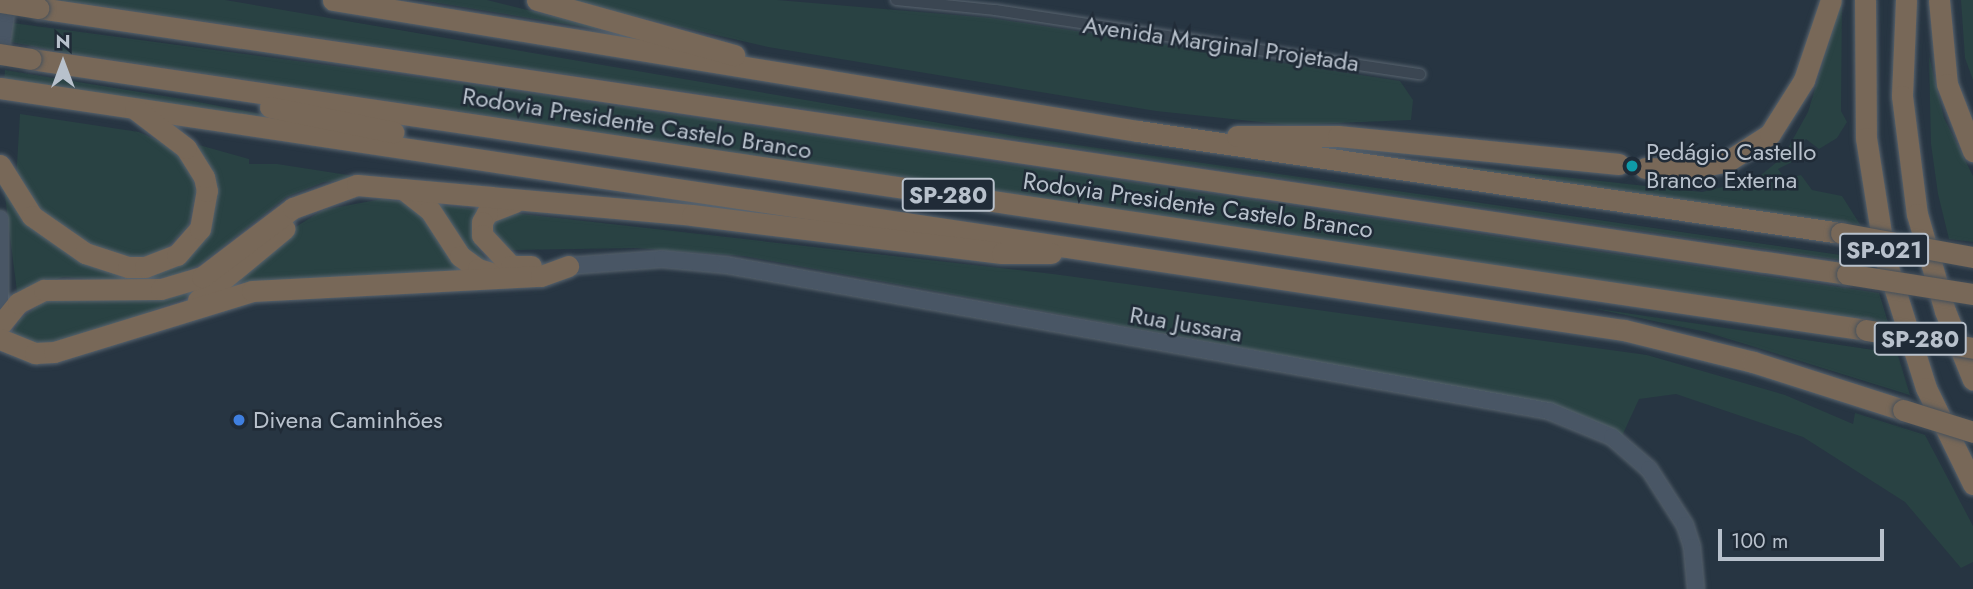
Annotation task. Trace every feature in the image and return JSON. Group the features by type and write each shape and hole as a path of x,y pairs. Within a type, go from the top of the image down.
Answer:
{"highway":[{"path":"333,0 827,82 1208,141 1841,233 1973,257"},
{"path":"537,0 827,82"},
{"path":"1645,168 1690,169 1728,161 1770,134 1804,80 1832,0"},
{"name":"SP-021","path":"1865,0 1866,138 1885,258 1926,388 1973,484"},
{"name":"SP-021","path":"1906,0 1902,96 1917,214 1945,311 1973,380"},
{"path":"1939,0 1947,84 1973,151"},
{"name":"Rodovia Presidente Castelo Branco","path":"0,2 1973,294"},
{"name":"Rodovia Presidente Castelo Branco","path":"0,55 1973,348"},
{"path":"178,82 229,99 603,170 645,183"},
{"path":"0,88 127,104 1624,330 1752,362 1973,432"},
{"path":"0,165 32,216 85,253 128,267 145,267 177,255 200,229 207,191 204,177 186,148 127,104"},
{"path":"1208,141 1254,135 1338,136 1619,164"},
{"path":"0,325 18,303 44,290 161,289 202,276 293,208 357,185 398,186 692,215 1002,253 1100,249"},
{"path":"189,307 304,213 357,185"},
{"path":"398,186 430,209 460,256 478,269 508,278"},
{"path":"526,200 488,213 481,227 486,243 511,266 568,266"},
{"path":"0,340 35,353 98,341 189,307 252,291 541,276 568,266"}],"main road":[{"path":"0,55 8,0"},
{"path":"0,219 0,325"},
{"name":"Rua Jussara","path":"568,266 662,259 726,265 1549,411 1612,437 1649,469 1685,525 1692,547 1696,589"}],"street":[{"name":"Avenida Marginal Projetada","path":"896,0 995,10 1420,74"}],"green space":[{"path":"57,0 225,0 1015,136 1841,255 1841,260"},
{"path":"420,0 487,0 597,27 596,29"},
{"path":"563,0 777,0 991,18 1400,81 1413,100 1411,120 1289,125 1156,111 768,47"},
{"path":"1842,0 1841,111 1847,122 1837,138 1819,149 1806,139 1797,148 1802,157 1778,169 1785,179 1801,175 1812,190 1842,196 1861,226 1423,162 1702,192 1756,179 1783,157 1808,112"},
{"path":"1961,0 1973,0 1973,80 1965,58"},
{"path":"13,23 469,84 1879,293 1910,395 1706,332 1592,308 1874,350 1871,322 72,54 11,42"},
{"path":"1929,56 1944,118 1973,176 1973,242 1949,239 1938,194 1931,144"},
{"path":"5,70 188,100 351,131 4,81"},
{"path":"20,114 139,132 159,141 180,156 192,174 196,192 188,226 162,252 144,258 120,258 92,250 49,221 16,181"},
{"path":"199,145 249,159 249,164 277,164 367,178 324,182 286,197 202,263 179,275 130,282 63,277 17,292 4,188 122,271 201,236"},
{"path":"382,199 406,202 420,211 462,270 237,283 294,228 323,210"},
{"path":"435,204 479,210 473,240 486,261 467,256"},
{"path":"513,213 1053,274 1647,355 1785,395 1853,424 1855,413 1925,435 1973,526 1973,562 1961,568 1905,502 1803,437 1676,394 1639,399 1621,438 1589,418 1552,405 744,256 636,248 510,250 502,248 489,227 494,219"},
{"path":"194,287 201,292 79,339 39,346 10,338 20,319 49,298 150,299"}],"place":[{"name":"Pedágio Castello Branco Externa","path":"1632,166"},
{"name":"Divena Caminhões","path":"239,420"}]}
